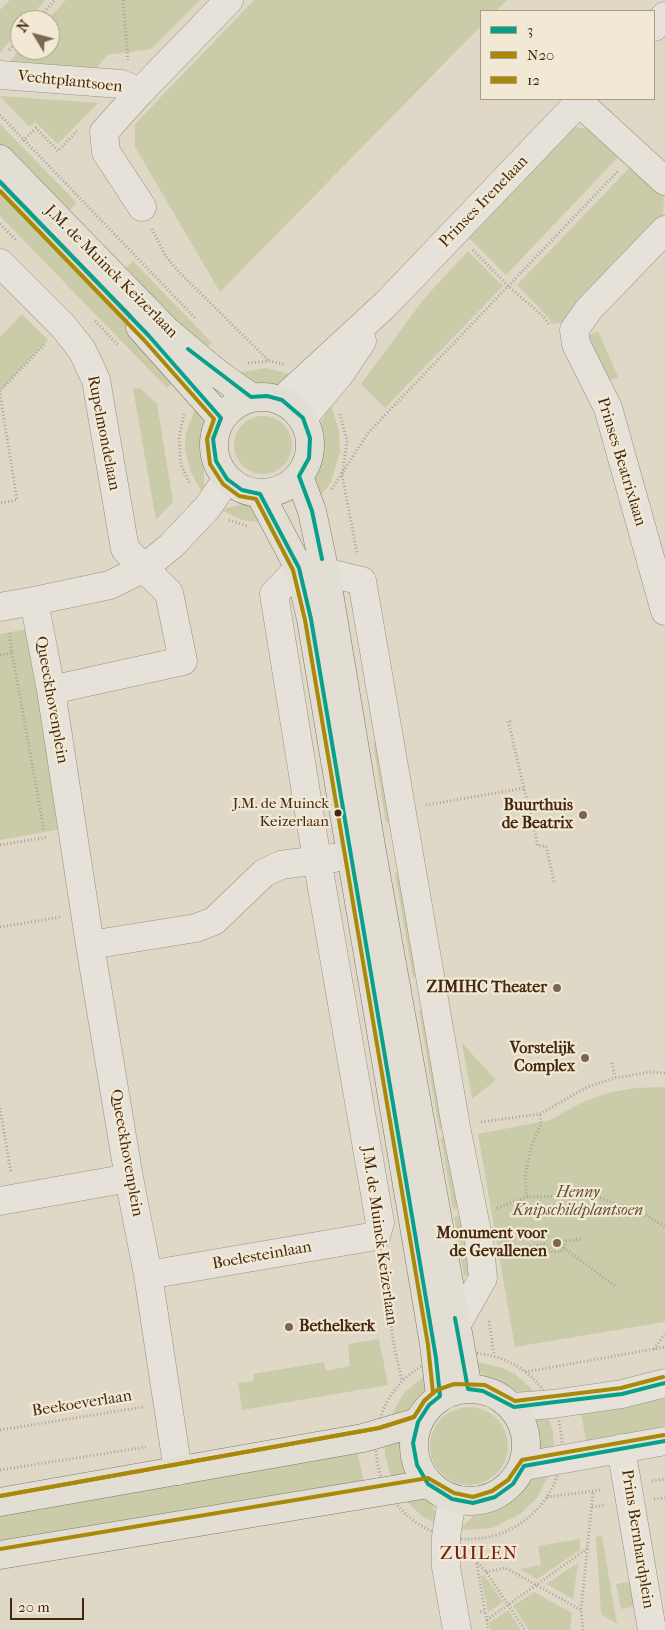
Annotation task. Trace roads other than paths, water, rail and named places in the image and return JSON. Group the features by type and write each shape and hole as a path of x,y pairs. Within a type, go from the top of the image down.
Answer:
{"main road":[{"name":"J.M. de Muinck Keizerlaan","path":"0,159 167,331 211,368 251,397"},
{"name":"J.M. de Muinck Keizerlaan","path":"0,182 149,336 221,418"},
{"path":"267,396 282,400 303,418 310,438 309,458 299,476 288,486 275,492 260,494 242,490 227,479 216,461 214,439 221,418 234,405 251,397 267,396"},
{"name":"J.M. de Muinck Keizerlaan","path":"299,476 312,511 310,619 361,853 468,1388"},
{"name":"J.M. de Muinck Keizerlaan","path":"260,494 312,570"},
{"name":"J.M. de Muinck Keizerlaan","path":"361,853 434,1344 440,1396"},
{"path":"468,1388 483,1391 514,1407 524,1425 528,1445 524,1466 512,1484 495,1497 474,1502 452,1499 428,1484 417,1465 413,1443 418,1422 429,1405 440,1396 468,1388"},
{"path":"0,1502 363,1438 418,1422"},
{"path":"0,1555 428,1484"}],"street":[{"name":"Vechtplantsoen","path":"142,207 106,152 104,132 131,88 229,0"},
{"path":"655,26 665,16"},
{"name":"Vechtplantsoen","path":"0,75 131,88"},
{"path":"581,100 665,181"},
{"name":"Prinses Irenelaan","path":"282,400 386,304 581,100"},
{"name":"Prinses Beatrixlaan","path":"665,230 584,315 574,330 576,344 608,408 665,611"},
{"name":"Rupelmondelaan","path":"0,263 63,326 82,350 96,380 125,549 169,593 183,661 51,690"},
{"name":"Prinses Irenelaan","path":"303,418 340,374 386,304"},
{"path":"0,607 110,585 144,568 177,540 207,508 227,479"},
{"path":"312,570 362,581 456,1127 480,1247 483,1278 456,1326"},
{"name":"J.M. de Muinck Keizerlaan","path":"312,570 274,594 380,1223 376,1236"},
{"name":"Queeckhovenplein","path":"34,601 51,690 61,835 90,945 129,1178 148,1275 178,1472"},
{"path":"90,945 196,928 214,921 264,873 281,865 361,853"},
{"path":"8,1200 129,1178"},
{"name":"Boelesteinlaan","path":"148,1275 376,1236"},
{"path":"514,1407 553,1404 622,1394 665,1383"},
{"path":"524,1466 665,1441"},
{"name":"Prins Bernhardplein","path":"621,1448 652,1630"},
{"path":"452,1499 446,1537 446,1566 456,1623"}],"place":[{"name":"J.M. de Muinck Keizerlaan","path":"338,813"},
{"name":"Buurthuis de Beatrix","path":"583,815"},
{"name":"ZIMIHC Theater","path":"557,988"},
{"name":"Vorstelijk Complex","path":"585,1058"},
{"name":"Monument voor de Gevallenen","path":"557,1243"},
{"name":"Bethelkerk","path":"289,1327"}],"district":[{"name":"ZUILEN","path":"479,1554"}],"park label":[{"name":"Henny Knipschildplantsoen","path":"578,1202"}]}
